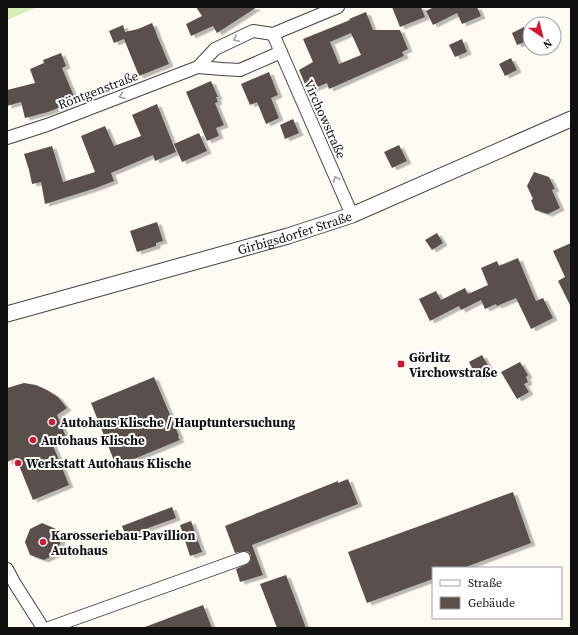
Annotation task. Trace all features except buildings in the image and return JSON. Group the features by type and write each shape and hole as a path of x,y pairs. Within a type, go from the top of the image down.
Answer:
{"street":[{"path":"273,34 338,7"},
{"name":"Röntgenstraße","path":"198,67 215,48 253,31 273,34"},
{"name":"Virchowstraße","path":"273,34 352,215"},
{"name":"Röntgenstraße","path":"7,138 47,125 198,67 240,70 281,52"},
{"name":"Girbigsdorfer Straße","path":"7,314 288,236 352,215 571,119"},
{"path":"49,628 244,558"},
{"path":"7,569 43,628"}],"green space":[{"path":"7,7 37,7 7,20"}],"place":[{"name":"Görlitz Virchowstraße","path":"401,364"},
{"name":"Autohaus Klische / Hauptuntersuchung","path":"52,422"},
{"name":"Autohaus Klische","path":"33,440"},
{"name":"Werkstatt Autohaus Klische","path":"18,463"},
{"name":"Karosseriebau-Pavillion Autohaus","path":"43,542"}]}
